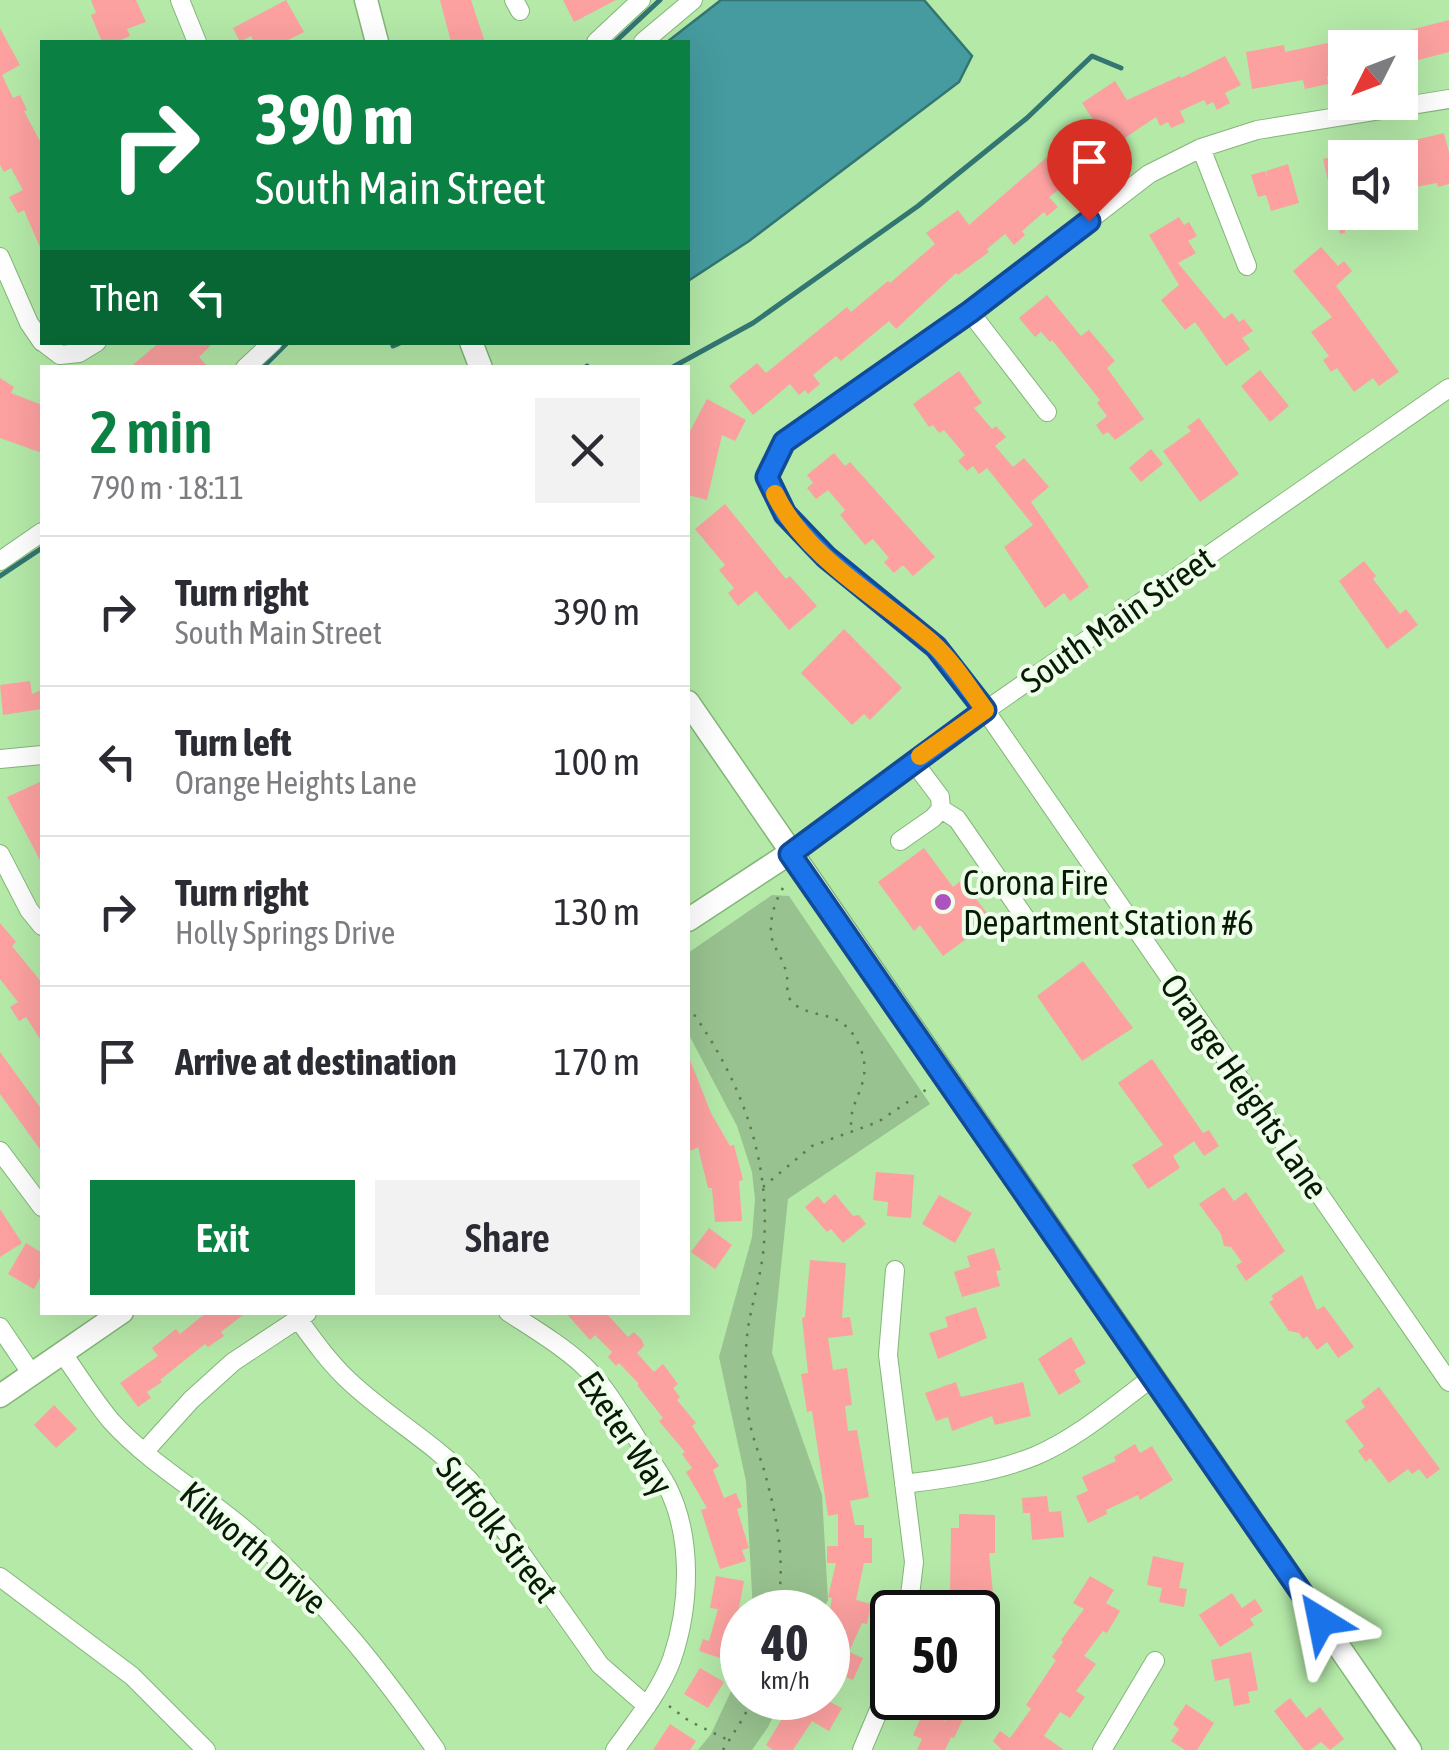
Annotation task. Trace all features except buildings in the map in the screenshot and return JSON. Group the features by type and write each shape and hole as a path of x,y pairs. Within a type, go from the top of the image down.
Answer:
{"main road":[{"path":"366,0 376,40"},
{"path":"690,705 1410,1750"},
{"name":"South Main Street","path":"690,919 790,854"},
{"path":"0,1396 118,1315"}],"street":[{"path":"598,40 641,0"},
{"path":"644,40 693,0"},
{"path":"183,1 197,40"},
{"path":"1047,412 970,312 1149,174 1201,148 1256,130 1449,99"},
{"path":"1201,148 1247,266"},
{"path":"0,257 40,338"},
{"name":"Orange Heights Lane","path":"970,312 784,442 767,477 785,514 826,557 936,647 985,710 1449,1382"},
{"path":"47,345 60,355 79,354 93,345"},
{"path":"248,365 271,345"},
{"name":"South Main Street","path":"790,854 985,710 1449,388"},
{"path":"0,561 40,533"},
{"path":"0,759 40,755"},
{"path":"900,841 934,818 941,808 940,797 913,761"},
{"path":"941,808 956,819 1026,918"},
{"path":"0,854 40,923"},
{"path":"0,1151 40,1205"},
{"path":"895,1270 888,1356 914,1562 911,1590"},
{"name":"Exeter Way","path":"513,1315 586,1367 610,1396 668,1487 680,1523 686,1578 671,1662 655,1705 615,1750"},
{"path":"145,1451 191,1400 234,1362 303,1316"},
{"name":"Suffolk Street","path":"303,1316 330,1362 350,1383 450,1460 470,1481 600,1665 655,1705"},
{"path":"0,1327 31,1373"},
{"name":"Kilworth Drive","path":"63,1354 112,1422 256,1538 308,1588 362,1648 436,1750"},
{"path":"904,1484 990,1471 1036,1456 1078,1432 1152,1378"},
{"path":"0,1577 132,1676 206,1750"},
{"path":"1102,1750 1154,1661"},
{"path":"862,1750 875,1720"}],"path":[{"path":"783,888 776,899 771,931 787,975 789,998 794,1004 843,1023 857,1040 865,1061 865,1084 850,1120 852,1131"},
{"path":"690,1009 714,1043 740,1096 759,1150 763,1254 748,1331 746,1381 749,1422 779,1527 779,1590"},
{"path":"762,1187 812,1146 878,1122 927,1089"},
{"path":"655,1705 728,1740"},
{"path":"722,1750 739,1720"}],"green space":[{"path":"772,895 789,896 930,1104 788,1199 772,1353 822,1495 827,1590 752,1590 746,1481 719,1357 752,1237 752,1172 737,1126 690,1037 690,952"},
{"path":"720,1715 720,1720 771,1720 752,1750 698,1750"}],"water":[{"path":"721,0 924,0 972,56 959,82 749,241 690,280 690,40 670,40"}],"waterway":[{"path":"617,40 660,0"},
{"path":"676,365 753,323 918,206 1027,118 1092,56 1121,68"},
{"path":"265,365 285,345"},
{"path":"0,576 40,549"}],"slow traffic":[{"path":"775,494 785,514 826,557 936,647 985,710 920,756"}],"place":[{"name":"Corona Fire Department Station #6","path":"943,902"}],"route":[{"path":"1089,221 970,312 784,442 767,477 785,514 826,557 936,647 985,710 790,854 1321,1621"}]}
